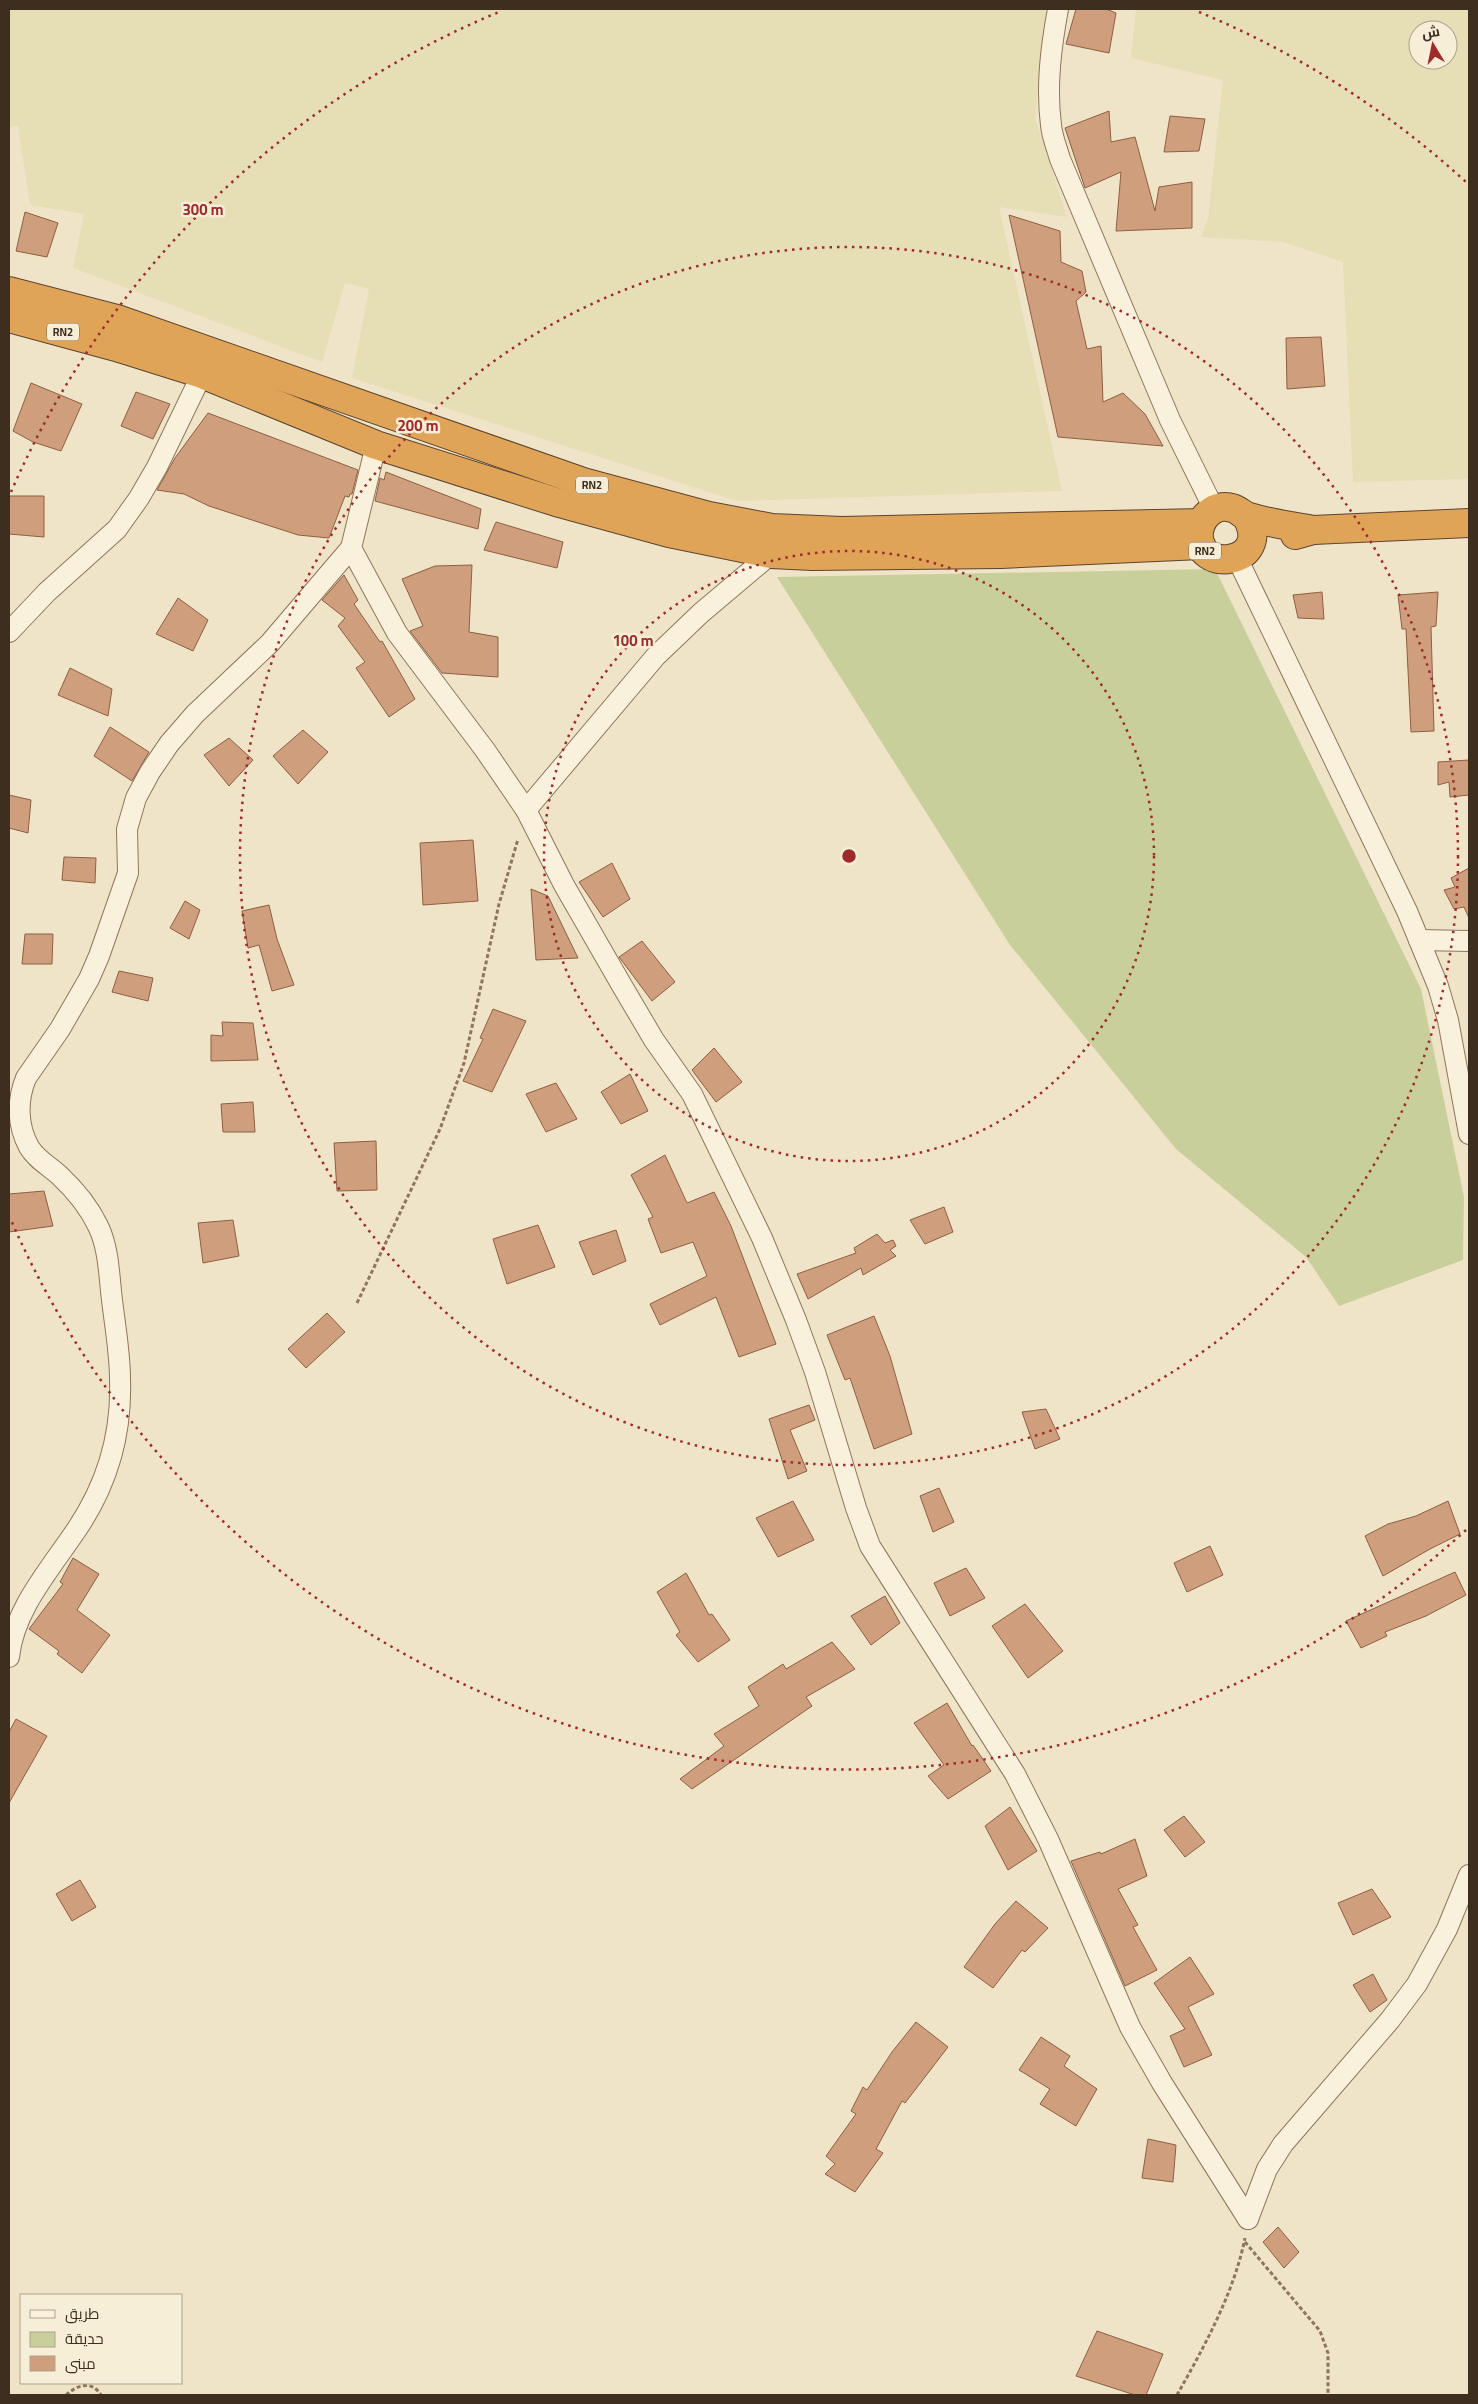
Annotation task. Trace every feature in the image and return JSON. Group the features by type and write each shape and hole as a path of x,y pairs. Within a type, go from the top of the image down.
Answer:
{"highway":[{"name":"RN2","path":"9,291 117,319 583,482 709,516 772,528 842,531 1205,526"},
{"name":"RN2","path":"9,318 116,347 202,374 376,445 565,504 669,533 771,554 812,556 1001,554 1205,526 1231,508 1246,516 1313,530 1469,523"},
{"path":"1244,552 1252,528 1246,516"},
{"name":"RN2","path":"1205,526 1207,553 1216,559 1227,560 1244,552 1313,530"}],"street":[{"path":"1058,9 1050,53 1049,98 1051,127 1060,159 1102,263 1170,420 1205,526"},
{"path":"9,632 47,592 117,529 139,498 157,466 202,374"},
{"path":"9,1658 10,1641 34,1590 78,1527 99,1492 111,1462 118,1429 120,1379 107,1252 99,1226 70,1186 41,1161 16,1134 22,1088 26,1078 75,1003 99,956 128,872 127,829 136,798 150,772 169,744 196,714 270,643 351,548 376,445"},
{"path":"351,548 397,633 485,750 526,810 564,885 616,976 654,1040 692,1094 762,1238 796,1320 815,1372 856,1508 870,1546 1016,1774 1048,1839 1130,2027 1162,2083 1248,2218"},
{"path":"1244,552 1438,986 1448,1020 1469,1134"},
{"path":"526,810 656,656 701,612 771,554"},
{"path":"1419,940 1469,941"},
{"path":"1248,2218 1267,2169 1283,2144 1390,2020 1417,1984 1447,1929 1469,1875"}],"path":[{"path":"357,1303 440,1129 464,1063 499,904 526,810"},
{"path":"1176,2395 1198,2357 1227,2294 1244,2241 1248,2218"},
{"path":"1244,2241 1320,2331 1328,2353 1328,2395"},
{"path":"66,2395 80,2385 90,2386 98,2390 101,2395"}],"shaded area":[{"path":"9,9 1046,9 1035,118 1067,217 999,207 1062,491 737,501 352,378 369,289 345,283 322,362 73,268 84,214 30,205 18,126 9,127"},
{"path":"1136,9 1469,9 1469,479 1353,482 1343,262 1283,242 1201,237 1208,219 1223,80 1131,58"}],"green space":[{"path":"1215,569 1421,989 1464,1197 1463,1260 1339,1306 1306,1257 1176,1149 1010,945 777,577"}],"building":[{"path":"1076,9 1106,9 1116,13 1109,53 1066,44"},
{"path":"1109,111 1111,142 1135,137 1155,211 1159,187 1192,182 1192,228 1116,231 1121,172 1085,188 1065,128"},
{"path":"1170,116 1205,119 1199,151 1164,152"},
{"path":"25,212 58,223 47,257 16,251"},
{"path":"1009,215 1060,231 1061,262 1082,271 1086,292 1076,301 1087,349 1101,346 1103,402 1123,393 1145,414 1163,446 1058,437"},
{"path":"1321,337 1325,386 1287,389 1286,338"},
{"path":"31,383 82,404 61,451 33,442 13,431"},
{"path":"136,392 170,404 153,439 121,426"},
{"path":"208,413 358,470 352,494 349,497 345,496 329,538 298,535 209,506 184,494 157,490 175,458"},
{"path":"386,472 481,509 478,529 375,501 380,478 384,480"},
{"path":"9,496 44,496 44,537 9,534"},
{"path":"496,522 563,542 557,568 484,550"},
{"path":"472,565 469,632 498,637 498,677 442,673 410,631 423,626 402,579 435,566"},
{"path":"344,575 358,600 354,604 380,642 382,641 415,699 389,717 356,668 365,662 338,626 345,618 322,600"},
{"path":"1322,592 1324,619 1298,618 1293,595"},
{"path":"1438,592 1436,626 1431,627 1434,731 1411,732 1406,629 1402,629 1398,595"},
{"path":"178,598 208,620 193,651 156,634"},
{"path":"70,668 112,689 108,716 58,695"},
{"path":"110,727 149,752 132,781 94,756"},
{"path":"303,730 328,752 298,784 273,756"},
{"path":"229,738 253,760 229,786 204,755"},
{"path":"1469,760 1469,795 1450,797 1449,782 1438,785 1438,762"},
{"path":"9,795 31,800 28,833 9,828"},
{"path":"473,840 478,901 423,905 420,843"},
{"path":"64,857 96,858 95,883 62,880"},
{"path":"612,863 630,899 603,917 579,882"},
{"path":"1469,868 1469,918 1464,907 1454,909 1444,890 1455,887 1451,878"},
{"path":"531,889 548,896 578,958 536,960"},
{"path":"185,901 200,910 189,939 170,928"},
{"path":"269,905 277,939 294,985 272,991 259,945 248,948 242,911"},
{"path":"25,934 53,934 52,964 22,964"},
{"path":"642,941 675,982 652,1001 619,957"},
{"path":"119,971 153,978 148,1001 112,992"},
{"path":"493,1009 526,1021 492,1092 463,1081 483,1039 480,1038"},
{"path":"222,1022 253,1023 258,1060 211,1061 211,1035 223,1036"},
{"path":"714,1048 742,1082 716,1102 692,1070"},
{"path":"630,1074 648,1111 621,1124 601,1092"},
{"path":"556,1083 577,1119 546,1132 526,1094"},
{"path":"253,1102 255,1132 223,1132 221,1104"},
{"path":"376,1141 377,1190 337,1191 334,1143"},
{"path":"665,1155 687,1203 714,1192 731,1226 776,1344 739,1357 716,1297 660,1325 650,1304 707,1276 693,1242 661,1253 648,1219 653,1217 631,1175"},
{"path":"44,1191 53,1226 9,1232 9,1194"},
{"path":"944,1207 953,1232 925,1244 910,1220"},
{"path":"233,1220 239,1256 203,1263 198,1223"},
{"path":"538,1225 555,1267 507,1284 493,1239"},
{"path":"616,1230 626,1261 593,1275 579,1242"},
{"path":"877,1234 885,1243 893,1240 896,1246 890,1250 896,1256 863,1275 861,1268 808,1299 797,1274 856,1253 854,1248"},
{"path":"327,1313 345,1332 306,1368 288,1349"},
{"path":"874,1316 890,1356 912,1434 874,1449 850,1378 845,1380 827,1335"},
{"path":"809,1405 815,1420 790,1430 807,1471 788,1479 769,1419"},
{"path":"1046,1409 1060,1439 1035,1449 1022,1412"},
{"path":"939,1488 954,1522 933,1532 920,1496"},
{"path":"793,1501 814,1540 778,1557 756,1518"},
{"path":"1448,1501 1460,1534 1383,1576 1365,1536 1388,1524 1416,1516"},
{"path":"1210,1546 1223,1575 1187,1592 1174,1563"},
{"path":"73,1558 99,1574 77,1610 110,1635 82,1673 57,1654 59,1651 29,1629 63,1584 60,1582"},
{"path":"966,1568 985,1598 950,1616 934,1583"},
{"path":"1455,1572 1466,1595 1426,1616 1385,1632 1387,1636 1361,1648 1346,1621"},
{"path":"686,1573 709,1615 712,1614 730,1640 698,1662 676,1635 680,1632 657,1592"},
{"path":"885,1596 900,1623 871,1645 851,1616"},
{"path":"1025,1604 1063,1651 1028,1678 992,1626"},
{"path":"832,1642 855,1669 806,1697 812,1706 692,1789 680,1779 724,1746 714,1734 759,1706 748,1687 783,1664 786,1669"},
{"path":"947,1703 972,1746 991,1771 948,1799 928,1776 944,1765 914,1723"},
{"path":"16,1719 47,1736 9,1803 9,1732"},
{"path":"1010,1807 1037,1851 1008,1870 985,1826"},
{"path":"1184,1816 1205,1842 1185,1857 1164,1830"},
{"path":"1135,1839 1147,1876 1118,1889 1138,1925 1133,1927 1157,1970 1125,1986 1071,1861 1100,1852 1101,1854"},
{"path":"80,1880 96,1907 72,1921 56,1894"},
{"path":"1372,1889 1391,1917 1353,1935 1338,1903"},
{"path":"1016,1901 1048,1928 1025,1952 1022,1950 993,1988 964,1967 995,1924"},
{"path":"1190,1957 1214,1994 1188,2007 1212,2055 1184,2067 1170,2036 1185,2029 1154,1983"},
{"path":"1373,1974 1387,2000 1370,2012 1353,1985"},
{"path":"916,2022 948,2047 905,2103 902,2101 876,2149 883,2153 855,2192 825,2174 835,2164 826,2156 856,2114 851,2111 863,2087 867,2090 892,2052"},
{"path":"1041,2037 1070,2056 1064,2066 1097,2089 1076,2126 1040,2104 1050,2089 1019,2070"},
{"path":"1148,2139 1176,2145 1173,2182 1142,2178"},
{"path":"1278,2227 1299,2252 1284,2268 1263,2242"},
{"path":"1097,2331 1163,2354 1146,2395 1135,2395 1076,2376"}]}
